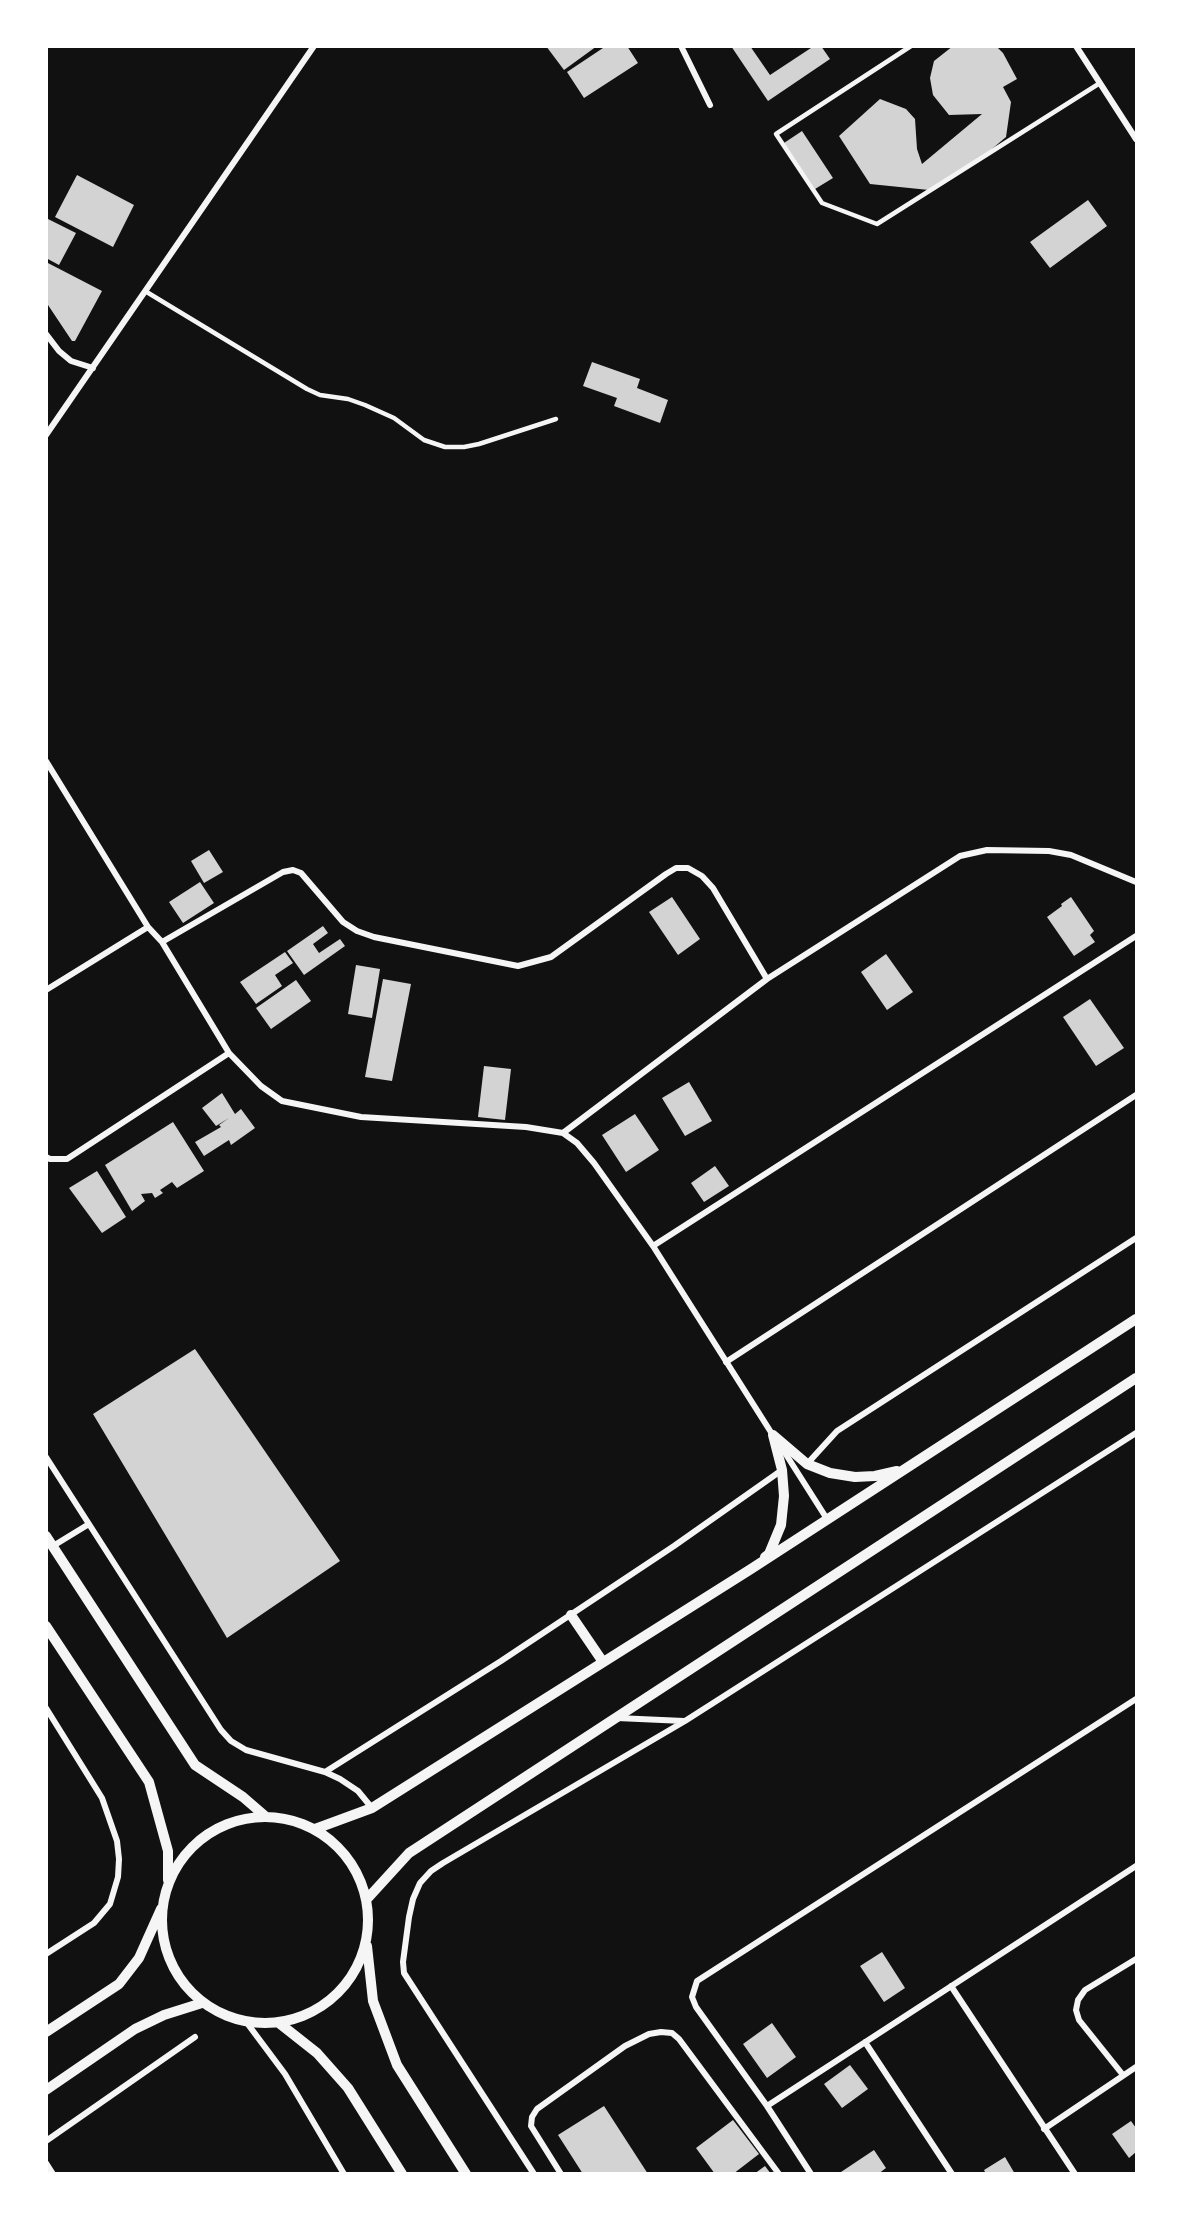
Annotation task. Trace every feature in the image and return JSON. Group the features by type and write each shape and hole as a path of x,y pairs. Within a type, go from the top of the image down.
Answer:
{"street":[{"path":"46,435 314,46"},
{"path":"681,46 710,105"},
{"path":"1076,46 1137,139"},
{"path":"46,334 59,351 71,361 93,368"},
{"path":"46,761 148,927 162,942 230,1053 261,1086 282,1101 361,1117 526,1127 562,1133 577,1143 594,1163 653,1246 827,1519"},
{"path":"562,1133 767,979 948,863 972,852 987,850 1048,851 1071,855 1137,882"},
{"path":"162,942 283,872 293,870 301,873 343,922 357,931 375,937 518,966 551,957 666,874 676,868 687,868 702,876 713,888 767,979"},
{"path":"46,990 148,927"},
{"path":"653,1246 1137,936"},
{"path":"46,1157 67,1159 230,1053"},
{"path":"726,1362 1137,1095"},
{"path":"807,1464 837,1431 1137,1238"},
{"path":"315,1829 372,1809 751,1569 1137,1319"},
{"path":"367,1899 409,1853 1137,1378"},
{"path":"534,2174 404,1973 404,1949 413,1899 420,1883 431,1871 685,1721 1137,1433"},
{"path":"773,1435 807,1464 830,1473 855,1477 875,1476 907,1468"},
{"path":"751,1569 769,1554 781,1525 784,1496 782,1470 773,1435"},
{"path":"46,1457 221,1730 231,1741 246,1750 325,1772 340,1779 358,1791 372,1809"},
{"path":"325,1772 571,1615 782,1470"},
{"path":"53,1546 89,1524"},
{"path":"46,1536 195,1765 243,1797 266,1816"},
{"path":"571,1615 603,1662"},
{"path":"46,1626 149,1782 168,1851 168,1880 161,1909 139,1958 119,1984 46,2032"},
{"path":"811,2174 767,2106 696,2007 692,1997 697,1981 1137,1699"},
{"path":"46,1708 102,1798 117,1841 119,1859 118,1877 110,1904 94,1923 46,1954"},
{"path":"615,1718 685,1721"},
{"path":"161,1909 169,1961 202,2003 222,2015 248,2023 279,2023 309,2014 335,1997 355,1972 366,1943 369,1921 367,1899 349,1858 315,1829 291,1819 266,1816 225,1824 191,1846 168,1880"},
{"path":"767,2106 1137,1866"},
{"path":"366,1943 373,2001 397,2065 466,2174"},
{"path":"1123,2075 1079,2020 1076,2010 1078,2000 1085,1990 1137,1959"},
{"path":"951,1986 1076,2174"},
{"path":"46,2090 135,2029 164,2015 202,2003"},
{"path":"248,2023 285,2074 344,2174"},
{"path":"279,2023 317,2053 348,2088 402,2174"},
{"path":"561,2174 531,2126 532,2117 537,2109 625,2046 649,2034 661,2032 672,2033 679,2039 779,2174"},
{"path":"46,2141 195,2037"},
{"path":"865,2042 952,2174"},
{"path":"1044,2128 1137,2067"},
{"path":"46,2163 53,2174"}],"lane":[{"path":"911,46 776,134 822,203 877,224 1100,83"},
{"path":"145,291 307,389 320,395 348,399 365,405 394,418 424,440 445,447 478,444 556,419"}],"building":[{"path":"546,46 597,46 564,70"},
{"path":"606,46 627,46 638,63 584,98 567,72"},
{"path":"731,46 750,46 770,75 814,46 821,46 830,59 768,101"},
{"path":"953,46 996,46 1003,53 1017,79 1003,87 1011,102 1006,137 986,154 929,190 870,184 839,136 880,99 906,109 915,119 917,149 922,164 982,114 949,115 933,95 930,78 934,61"},
{"path":"802,131 833,178 815,189 784,143"},
{"path":"77,175 134,205 113,247 55,217"},
{"path":"1088,200 1107,226 1050,268 1030,242"},
{"path":"46,218 76,233 59,265 46,258"},
{"path":"46,262 102,291 75,341 72,341 46,302"},
{"path":"592,362 640,379 637,388 668,400 660,423 614,406 617,398 583,386"},
{"path":"209,850 223,872 204,883 191,861"},
{"path":"200,882 214,903 183,923 169,902"},
{"path":"672,897 700,939 678,955 649,912"},
{"path":"1071,897 1094,931 1090,935 1095,942 1074,956 1047,917"},
{"path":"323,926 328,933 313,944 319,953 340,939 345,946 304,975 287,951"},
{"path":"285,952 293,963 275,975 282,986 256,1004 240,982"},
{"path":"886,954 913,992 887,1010 861,972"},
{"path":"356,965 380,969 372,1018 348,1014"},
{"path":"383,979 411,984 392,1081 365,1077"},
{"path":"296,980 311,1001 271,1029 256,1008"},
{"path":"1090,999 1124,1048 1096,1066 1063,1017"},
{"path":"484,1066 511,1069 505,1120 478,1117"},
{"path":"689,1082 712,1121 685,1136 662,1098"},
{"path":"222,1093 235,1114 241,1109 255,1128 231,1145 229,1140 204,1156 195,1142 221,1127 219,1125 229,1118 216,1126 202,1108"},
{"path":"635,1114 659,1150 626,1172 602,1135"},
{"path":"173,1122 204,1171 177,1188 172,1182 160,1190 163,1193 155,1198 152,1193 141,1194 145,1201 132,1211 105,1165"},
{"path":"715,1166 729,1186 704,1202 691,1183"},
{"path":"97,1171 126,1217 102,1233 69,1188"},
{"path":"195,1349 340,1561 227,1638 93,1414"},
{"path":"882,1952 905,1988 884,2002 860,1966"},
{"path":"772,2023 796,2057 767,2078 743,2044"},
{"path":"850,2065 868,2089 842,2108 824,2084"},
{"path":"604,2106 648,2174 583,2174 558,2135"},
{"path":"733,2120 759,2154 733,2174 715,2174 696,2148"},
{"path":"1131,2121 1136,2128 1136,2152 1129,2158 1112,2134"},
{"path":"874,2150 886,2168 878,2174 838,2174"},
{"path":"1005,2157 1015,2174 986,2174 984,2170"},
{"path":"765,2166 771,2174 754,2174"}]}
